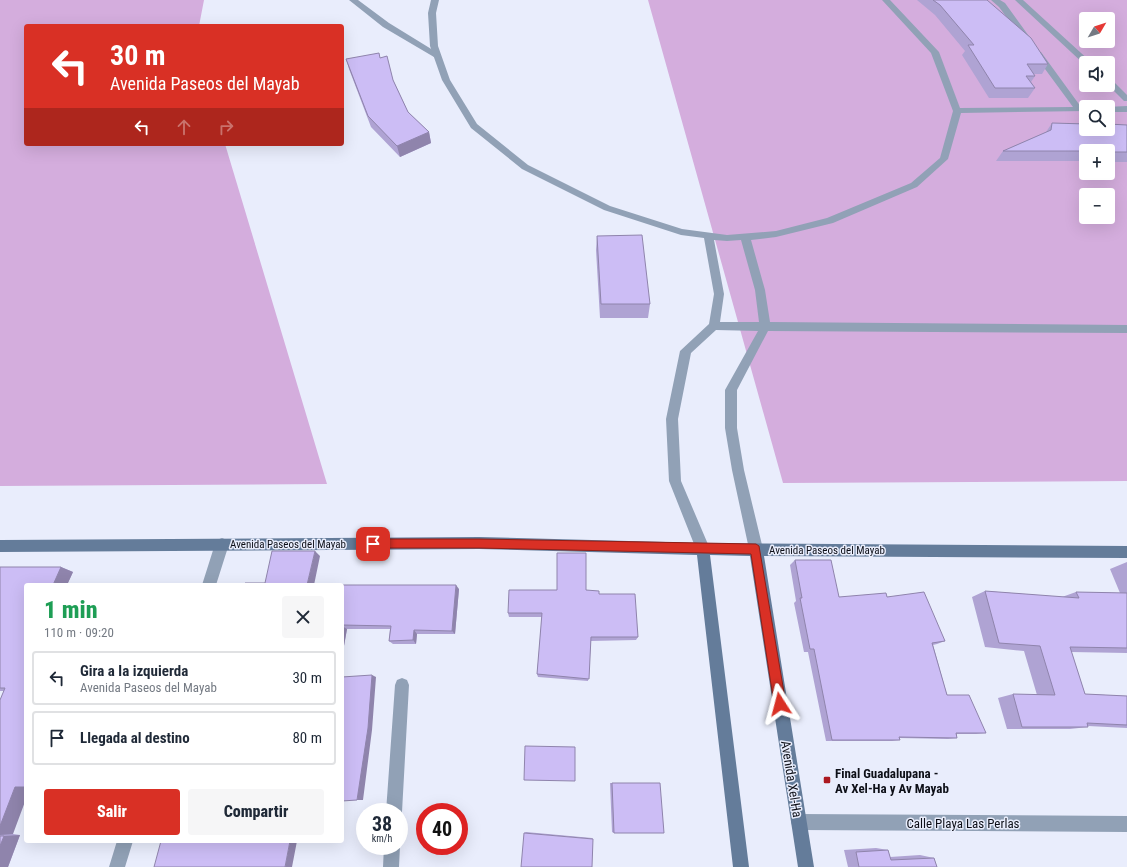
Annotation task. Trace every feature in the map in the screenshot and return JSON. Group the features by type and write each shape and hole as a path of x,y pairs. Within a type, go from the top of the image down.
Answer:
{"main road":[{"name":"Avenida Paseos del Mayab","path":"0,546 479,543 703,549 1127,552"},
{"path":"703,549 741,867"},
{"name":"Avenida Xel-Ha","path":"756,549 806,867"}],"street":[{"path":"353,0 386,25 437,55"},
{"path":"435,0 432,13 434,46 446,80 474,126 525,167 608,208 681,232 727,238 776,234 830,220 914,185 944,159 957,111 935,52 886,0"},
{"path":"995,0 1002,5 1079,105"},
{"path":"1019,0 1080,56"},
{"path":"1115,87 1127,98"},
{"path":"957,111 1079,109"},
{"path":"1115,109 1127,109"},
{"path":"703,549 675,481 672,419 686,351 714,326 719,294 708,236"},
{"path":"745,237 760,290 765,327 731,390 731,428 738,470 756,549"},
{"path":"714,326 1127,329"},
{"path":"210,583 222,544"},
{"path":"395,803 402,685"},
{"name":"Calle Playa Las Perlas","path":"799,822 1127,824"},
{"path":"116,867 124,843"},
{"path":"391,867 392,855"}],"shaded area":[{"path":"0,0 204,0 199,24 24,24 24,146 226,146 327,484 0,486"},
{"path":"648,0 1127,0 1127,481 783,483"}],"building":[{"path":"933,0 987,0 1031,38 1048,64 1027,64 1035,76 1026,76 1035,88 995,88 968,45 974,45 940,5"},
{"path":"379,53 380,58 387,56 393,80 408,112 429,132 397,146 368,116 346,59"},
{"path":"1052,123 1079,124 1079,136 1115,136 1115,124 1127,125 1127,152 1115,152 1115,144 1079,144 1079,151 1003,151 1051,130"},
{"path":"642,235 650,304 601,304 597,236"},
{"path":"272,551 315,551 307,583 265,583"},
{"path":"557,553 586,553 586,590 599,591 599,594 635,594 638,637 591,637 589,679 537,674 542,613 508,613 509,590 557,590"},
{"path":"795,560 831,560 839,597 886,593 887,597 924,592 945,641 932,643 947,695 969,695 986,733 956,733 957,738 899,737 900,740 832,740 814,649 810,649 800,598 802,598"},
{"path":"0,567 61,567 54,583 24,583 24,787 15,787 0,826 0,700 5,688 0,688"},
{"path":"344,585 456,585 452,631 414,630 413,640 389,641 391,626 344,625"},
{"path":"985,591 1079,598 1076,592 1127,593 1127,648 1070,647 1085,694 1127,696 1127,725 1087,723 1088,727 1022,727 1013,694 1055,695 1040,646 999,643"},
{"path":"372,675 368,728 357,800 344,801 344,677"},
{"path":"525,746 575,747 575,781 524,780"},
{"path":"612,783 660,783 664,833 614,833"},
{"path":"524,833 593,839 592,867 521,867"},
{"path":"0,836 4,836 0,846"},
{"path":"160,843 290,843 285,867 154,867"},
{"path":"888,850 891,860 934,858 937,867 859,867 856,852"}],"place":[{"name":"Final Guadalupana - Av Xel-Ha y Av Mayab","path":"827,780"}],"route":[{"path":"373,544 479,543 756,549 780,704"}]}
